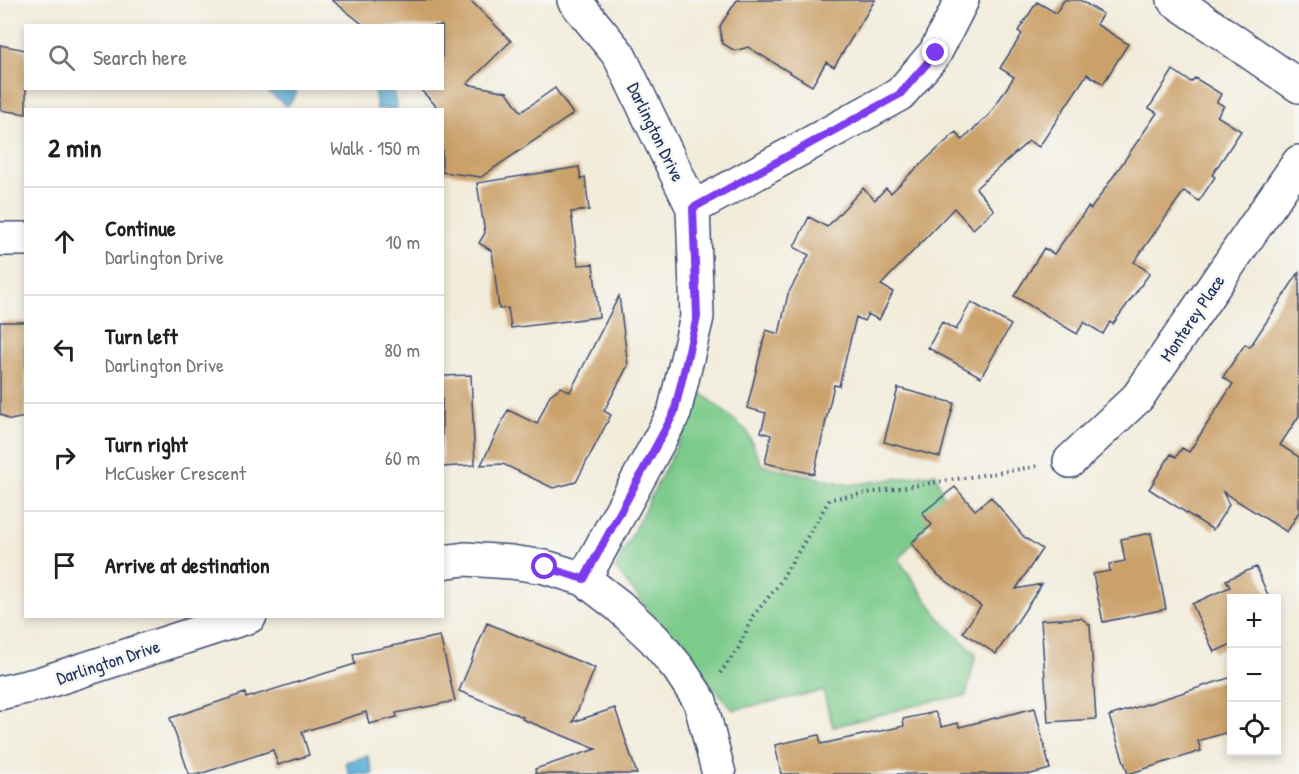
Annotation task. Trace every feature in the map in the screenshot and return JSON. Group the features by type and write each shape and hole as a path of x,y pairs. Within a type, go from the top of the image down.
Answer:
{"street":[{"name":"Darlington Drive","path":"574,0 619,55 693,208 697,317 674,413 584,579"},
{"path":"693,208 900,94 936,53 962,0"},
{"path":"1174,0 1299,86"},
{"name":"Monterey Place","path":"1070,461 1138,397 1299,162"},
{"path":"0,239 24,239"},
{"path":"444,562 465,559 545,567 584,579 620,606 654,639 679,669 700,701 719,774"},
{"name":"Darlington Drive","path":"0,693 39,684 244,618"}],"path":[{"path":"700,701 738,649 753,616 777,587 830,499 1070,461"}],"green space":[{"path":"703,394 747,431 762,465 849,485 936,473 944,500 899,560 941,620 976,654 966,696 928,702 833,727 823,691 733,710 615,568"}],"water":[{"path":"265,90 292,90 297,93 287,106"},
{"path":"374,90 393,90 397,108 377,108"},
{"path":"368,756 373,774 349,774 346,762"}],"building":[{"path":"332,0 470,0 511,41 467,84 507,92 521,112 555,88 573,114 481,177 444,172 444,108 438,108 421,90 444,90 444,24 362,24"},
{"path":"737,0 875,0 834,67 826,62 812,86 748,47 735,51 722,43 720,26"},
{"path":"1064,0 1080,0 1103,14 1096,24 1128,44 1103,84 1087,74 1039,147 1029,141 976,188 994,210 973,229 954,208 881,285 893,292 879,320 868,314 864,321 856,317 839,386 834,385 814,474 765,463 771,435 761,432 766,413 747,408 766,330 779,334 788,294 809,255 794,247 809,217 827,227 863,188 875,200 886,188 891,193 956,132 962,140 989,115 1014,77 1000,68 1022,34 1018,31 1037,2 1056,13"},
{"path":"0,45 24,50 26,108 24,108 24,114 0,110"},
{"path":"1173,70 1191,82 1195,78 1221,94 1217,102 1224,106 1217,116 1241,131 1212,175 1215,177 1199,201 1184,191 1134,262 1150,273 1113,324 1110,322 1103,334 1084,322 1077,334 1014,296 1044,248 1054,254 1088,207 1091,209 1157,113 1149,108"},
{"path":"579,167 581,179 585,177 589,210 571,212 578,265 593,264 599,317 511,328 508,308 499,309 492,251 479,243 485,233 477,183"},
{"path":"1299,272 1299,416 1280,445 1299,457 1299,512 1287,532 1223,492 1229,505 1213,530 1149,489 1171,454 1176,457 1182,448 1189,452 1233,384 1223,377 1245,344 1250,347"},
{"path":"619,296 628,365 604,411 611,415 576,482 553,488 503,464 481,465 508,410 537,424 550,395 561,387 570,392"},
{"path":"971,302 1011,325 981,377 928,348 942,322 956,330"},
{"path":"0,322 24,322 24,417 10,420 0,414"},
{"path":"471,375 475,465 444,467 444,376"},
{"path":"898,388 954,403 940,457 884,442"},
{"path":"955,487 975,510 991,497 1024,537 1042,549 1016,589 1042,584 996,654 963,632 981,606 938,575 911,543 932,525 922,513"},
{"path":"1151,533 1166,609 1103,622 1093,574 1110,571 1109,564 1125,561 1121,539"},
{"path":"1256,567 1267,594 1227,594 1227,646 1214,652 1192,604 1230,587 1226,580"},
{"path":"1081,618 1090,625 1096,719 1048,722 1041,620"},
{"path":"487,623 595,668 573,722 615,708 637,774 536,774 535,769 596,749 459,691"},
{"path":"440,636 455,701 396,713 397,717 369,724 366,712 302,732 309,755 278,765 273,750 200,774 189,774 170,718 245,693 246,698 355,664 353,654"},
{"path":"1227,679 1227,732 1198,741 1201,751 1128,774 1109,716"},
{"path":"1035,708 1050,769 1031,774 781,774 775,745 819,735 821,744 904,726 903,719 935,712 942,727 958,723 959,727"}],"route":[{"path":"545,567 584,579 674,413 697,317 693,208 900,94 936,53"}]}
